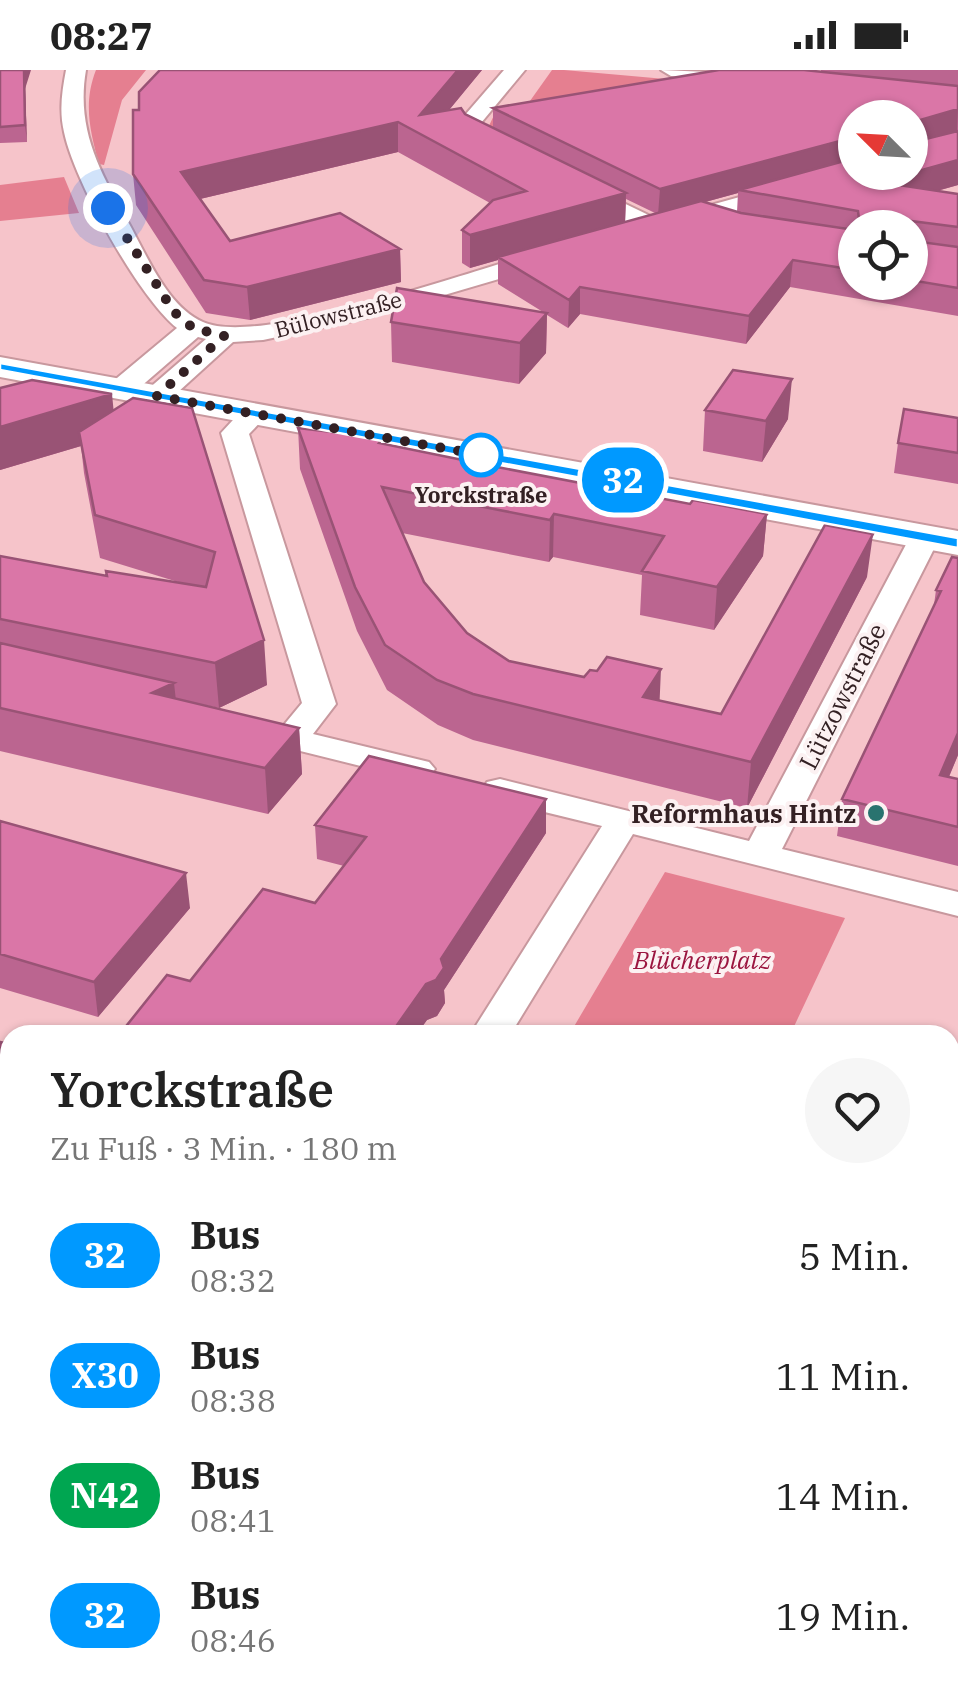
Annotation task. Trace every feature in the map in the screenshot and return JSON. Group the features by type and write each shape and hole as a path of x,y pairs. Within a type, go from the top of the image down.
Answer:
{"street":[{"path":"76,70 70,114 83,164 157,288 193,328 120,389"},
{"path":"516,70 470,122 474,136 518,157"},
{"path":"671,70 766,80"},
{"path":"618,238 838,177"},
{"path":"567,182 655,227"},
{"path":"700,215 740,230"},
{"name":"Bülowstraße","path":"193,328 224,336 273,332 561,254"},
{"path":"157,396 224,336"},
{"path":"0,367 43,388 120,389 941,540"},
{"path":"254,414 236,433 319,704 292,738"},
{"name":"Lützowstraße","path":"760,856 941,540"},
{"path":"213,720 958,904"},
{"path":"496,1025 623,821"}],"green space":[{"path":"96,70 146,70 122,100 104,165 99,164 89,117"},
{"path":"552,70 699,82 531,122 488,128 495,113 520,115"},
{"path":"64,177 79,213 0,221 0,185"},
{"name":"Blücherplatz","path":"665,872 845,918 795,1025 575,1025"}],"building":[{"path":"0,70 24,70 25,125 0,127"},
{"path":"160,70 458,70 420,115 461,108 465,114 626,193 470,235 462,230 493,200 526,191 398,122 181,172 230,241 340,213 400,249 247,287 204,280 133,174 133,110 139,110 139,92"},
{"path":"719,70 804,70 958,86 958,109 928,118 928,100 838,100 838,142 660,189 493,108"},
{"path":"958,131 958,160 928,168 928,138"},
{"path":"838,163 838,190 928,189 958,194 958,227 928,223 928,210 852,210 739,190"},
{"path":"701,201 741,213 838,227 838,267 793,260 749,316 580,287 569,300 498,257"},
{"path":"928,243 958,247 958,288 928,283"},
{"path":"397,288 547,313 520,343 391,322"},
{"path":"733,370 792,379 766,421 705,410"},
{"path":"32,380 112,394 0,427 0,388"},
{"path":"133,398 192,408 264,640 215,663 0,619 0,556 107,576 106,571 206,587 215,552 95,515 79,432"},
{"path":"904,409 958,418 958,453 898,443"},
{"path":"298,428 383,438 379,443 690,504 693,500 767,514 717,587 642,571 664,536 554,514 550,520 382,487 424,582 467,633 509,661 584,677 590,670 597,671 607,657 661,669 643,697 721,714 825,525 873,534 751,762 473,694 437,680 385,645 355,587"},
{"path":"952,557 958,558 958,733 940,775 958,779 958,827 842,799 941,591 936,590"},
{"path":"0,643 174,683 152,693 299,728 265,768 0,708"},
{"path":"369,756 546,799 441,959 444,968 436,980 426,984 397,1025 127,1025 167,975 190,981 263,889 315,903 366,837 315,825"},
{"path":"0,821 186,873 94,982 0,954"}],"bus line":[{"name":"32","path":"0,367 958,543"}],"place":[{"name":"Yorckstraße","path":"481,455"},
{"name":"Reformhaus Hintz","path":"876,813"}],"route":[{"path":"108,208 174,312 193,328 224,336 157,396 481,455"}]}
